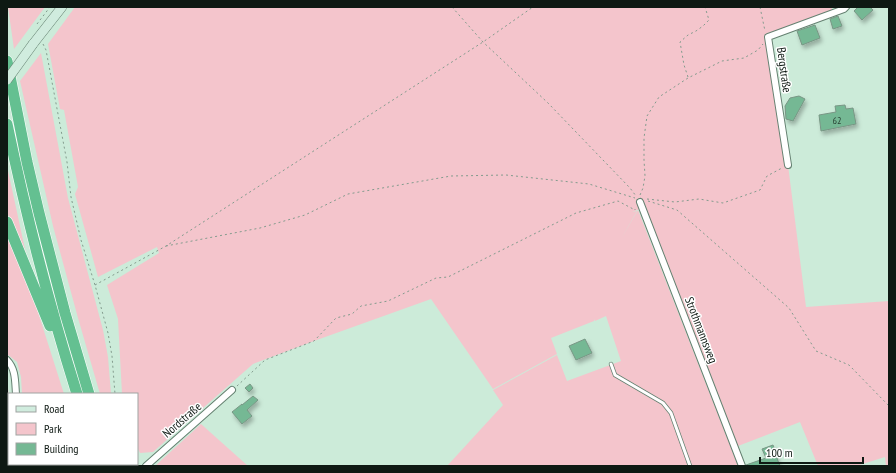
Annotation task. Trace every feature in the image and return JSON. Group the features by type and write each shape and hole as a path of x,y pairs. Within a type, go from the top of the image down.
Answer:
{"highway":[{"path":"7,61 27,162 41,221 65,313 89,393"},
{"path":"7,124 27,217 53,317 75,389"},
{"path":"7,222 75,389"}],"main road":[{"path":"7,80 62,7"}],"street":[{"name":"Bergstraße","path":"788,165 768,37 846,7"},
{"name":"Strothmannsweg","path":"642,200 742,466"},
{"path":"7,360 13,370 16,393"},
{"name":"Nordstraße","path":"146,466 232,390"}],"lane":[{"path":"610,364 615,375 663,403 671,413 690,466"}],"path":[{"path":"35,28 50,7"},
{"path":"452,7 483,42 548,103 642,200 675,202 699,199 723,203 760,190 767,176 788,165"},
{"path":"95,285 166,246 483,42 533,7"},
{"path":"688,78 680,42 703,26 708,20 705,7"},
{"path":"232,390 265,360 314,341 336,318 352,314 361,306 388,301 436,278 448,277 576,213 618,202 635,210 642,200 644,188 644,138 647,116 659,97 688,78 722,61 744,58 758,50 768,37 760,7"},
{"path":"35,41 43,44 46,50 71,197 108,333 112,356 115,393"},
{"path":"166,246 260,228 305,215 348,194 451,176 506,175 589,184 677,210 789,308 816,351 850,365 889,406"}],"green space":[{"path":"8,7 45,7 14,49"},
{"path":"75,7 831,7 833,10 768,36 788,165 806,307 889,301 889,466 886,466 885,457 856,466 818,466 800,422 738,446 645,207 632,212 637,211 621,239 638,210 738,466 447,466 503,405 493,390 557,355 567,381 621,361 606,316 595,321 594,319 594,321 551,338 557,354 493,389 431,299 253,364 153,452 140,453 138,449 138,393 122,393 118,319 107,285 159,253 157,247 98,277 75,194 78,187 64,110 60,109 48,44"},
{"path":"41,53 68,198 103,330 108,357 111,393 100,393 53,226 20,81"},
{"path":"7,166 28,263 7,212"},
{"path":"7,231 31,290 64,393 22,393 21,377 17,362 7,354"},
{"path":"7,375 8,393 8,465 11,466 7,466"},
{"path":"201,424 248,466 155,466"},
{"path":"88,465 88,466 24,466"}],"building":[{"path":"858,7 870,7 873,10 862,20 854,11"},
{"path":"838,16 842,26 833,29 830,19"},
{"path":"815,25 820,38 802,45 797,31"},
{"path":"799,96 805,99 793,121 786,119 785,106 790,98"},
{"path":"845,105 846,109 853,108 856,124 821,131 819,115 836,112 835,106"},
{"path":"585,339 592,353 576,360 569,346"},
{"path":"250,384 253,388 249,392 245,388"},
{"path":"253,396 258,400 247,410 252,416 242,424 232,412"},
{"path":"773,445 780,466 746,466 766,458 762,449"}]}
